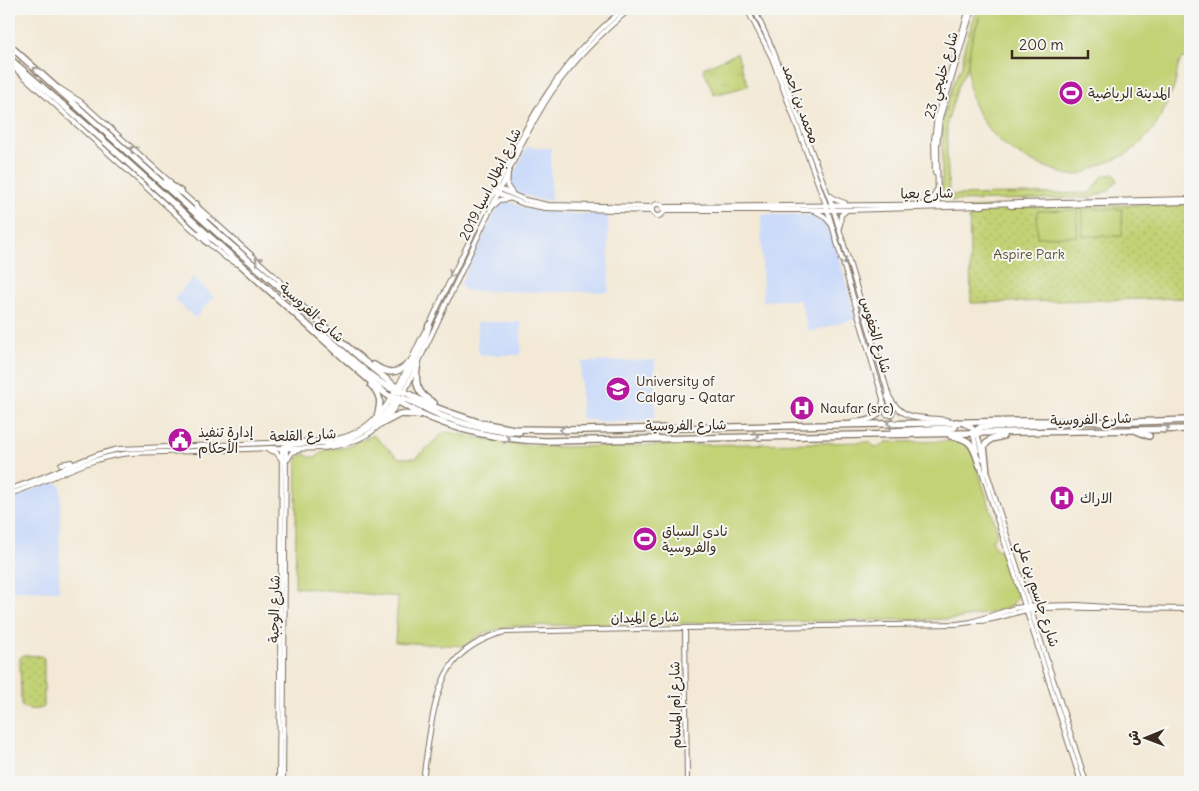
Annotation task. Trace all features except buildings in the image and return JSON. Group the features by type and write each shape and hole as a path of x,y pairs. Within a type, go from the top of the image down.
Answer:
{"highway":[{"name":"شارع الفروسية","path":"9,43 139,163 366,363 398,394 426,417 460,429 489,436 525,441 864,434 975,435 1190,429"},
{"name":"شارع الفروسية","path":"9,58 93,131 345,359 398,394 452,414 500,426 543,430 751,428 828,424 955,422 1188,420"},
{"path":"93,131 124,163 131,173"},
{"path":"139,163 182,192"},
{"path":"170,202 202,234 207,242"},
{"path":"196,204 198,211 221,236"},
{"path":"306,323 315,328 378,381 433,413 475,426 511,432 543,430"},
{"path":"326,447 352,438 375,424 387,412 398,394 425,338 429,325"},
{"path":"345,359 378,393 380,403 377,417"},
{"path":"366,363 385,372 392,373 409,363"},
{"path":"418,363 416,383 418,390 425,398 454,411 500,426"},
{"path":"383,423 400,414 410,413 426,417"},
{"path":"991,422 1017,418 1021,415"},
{"path":"864,434 953,428 955,427 955,422"},
{"path":"975,435 981,427 1086,422"},
{"path":"582,430 640,426 647,423"},
{"path":"1135,430 1149,436"},
{"path":"987,473 984,448 989,440 996,437 1030,433"},
{"path":"931,434 963,438 969,441 980,466"}],"street":[{"name":"شارع أبطال اسيا 2019","path":"398,394 418,363 528,123 558,76 596,32 624,9"},
{"name":"شارع أبطال اسيا 2019","path":"398,394 409,363 446,287 541,108 574,62 604,31 630,9"},
{"name":"محمد بن احمد","path":"747,9 772,58 828,210"},
{"name":"محمد بن احمد","path":"754,9 773,50 834,210"},
{"name":"شارع خليجي 23","path":"937,206 936,159 940,118 970,9"},
{"name":"شارع الفروسية","path":"9,63 207,242 226,258 241,265"},
{"name":"شارع الفروسية","path":"51,83 81,102 196,204 278,279 289,296"},
{"path":"517,197 509,190 507,180 522,143"},
{"path":"497,190 548,204 652,209"},
{"path":"497,190 511,199 529,205 549,208 652,209 657,204 664,209 662,216 654,215 652,209"},
{"path":"814,204 819,200 821,190"},
{"path":"937,191 941,202 945,204"},
{"path":"924,204 932,200 937,191"},
{"path":"828,192 837,200 852,205"},
{"path":"489,210 500,200 511,199"},
{"name":"شارع بعيا","path":"664,209 814,204 924,204 937,206 945,204 1190,201"},
{"name":"شارع بعيا","path":"664,209 847,210 1005,204"},
{"path":"808,210 819,212 834,228"},
{"name":"شارع الخفوس","path":"828,210 883,399"},
{"name":"شارع الخفوس","path":"834,210 883,380 891,400 905,414 918,418 955,422"},
{"path":"840,230 840,217 847,210"},
{"path":"883,380 893,411 890,415 886,414 883,399"},
{"name":"شارع القلعة","path":"9,489 32,482 104,452 126,448 338,439 361,429 377,417 398,394"},
{"name":"شارع القلعة","path":"9,494 114,454 284,447 307,448 326,447 351,442 370,433 383,423 398,394"},
{"path":"828,424 874,418 882,410 883,399"},
{"path":"955,422 967,424 975,435"},
{"name":"شارع جاسم بن علي","path":"975,435 980,466 1024,597 1031,607 1086,782"},
{"name":"شارع جاسم بن علي","path":"975,435 1024,597 1025,608 1081,782"},
{"path":"243,449 272,446 275,442 284,447 317,444 338,439"},
{"name":"شارع الوجبة","path":"283,782 284,447"},
{"path":"243,449 272,450 280,455 285,462 292,452 307,448"},
{"path":"61,464 85,459"},
{"name":"شارع الوجبة","path":"279,782 285,462"},
{"path":"1015,608 1024,597 1041,607"},
{"path":"1034,618 1036,612 1041,607"},
{"name":"شارع الميدان","path":"971,622 1015,608 1025,608"},
{"path":"1025,608 1190,609"},
{"name":"شارع الميدان","path":"423,782 437,693 443,679 461,654 475,644 493,636 514,631 957,624 987,621 1025,608"},
{"path":"1011,614 1028,617"},
{"name":"شارع أم المسام","path":"685,628 687,782"}],"shaded area":[{"path":"527,146 551,148 551,201 535,199 512,190 511,181"},
{"path":"508,201 524,208 564,214 608,214 609,292 465,291 460,284 499,205"},
{"path":"761,214 818,215 827,221 856,319 809,332 800,300 763,301"},
{"path":"193,277 214,297 195,318 174,299"},
{"path":"477,322 521,322 521,352 518,355 481,355 478,351"},
{"name":"University of Calgary - Qatar","path":"655,360 655,416 650,421 597,422 597,420 585,420 581,417 581,362"},
{"path":"54,481 61,486 59,591 9,590 9,500"}],"green space":[{"path":"977,9 983,9 973,34 967,68 958,86 947,123 949,193 953,195 1090,193 1103,176 1112,174 1116,176 1117,181 1109,190 1091,198 952,201 945,196 942,188 942,122 953,84 962,66 965,45"},
{"name":"المدينة الرياضية","path":"983,9 1190,9 1190,58 1182,58 1180,61 1175,86 1164,111 1152,131 1142,142 1120,157 1082,173 1068,175 1031,161 1016,153 1003,144 982,121 970,92 968,75 970,49"},
{"path":"737,53 748,86 714,95 703,68"},
{"name":"Aspire Park","path":"1190,204 1190,298 971,303 969,208"},
{"path":"1083,209 1122,209 1122,236 1083,236"},
{"path":"1077,210 1077,236 1037,237 1037,211"},
{"name":"نادي السباق والفروسية","path":"450,432 511,444 558,447 870,442 875,447 884,445 885,442 962,441 970,446 997,529 992,541 995,548 1004,555 1007,561 1018,594 1012,606 989,613 956,619 512,626 487,632 465,646 395,642 398,597 295,587 297,458 305,454 309,457 316,457 325,450 348,447 373,435 399,458 416,458 443,433"},
{"path":"23,655 41,656 44,658 44,707 39,709 32,710 21,706 20,658"}],"place":[{"name":"المدينة الرياضية","path":"1071,93"},
{"name":"University of Calgary - Qatar","path":"618,389"},
{"name":"Naufar (src)","path":"802,408"},
{"name":"إدارة تنفيذ الأحكام","path":"180,440"},
{"name":"الاراك","path":"1062,498"},
{"name":"نادي السباق والفروسية","path":"645,539"}]}
